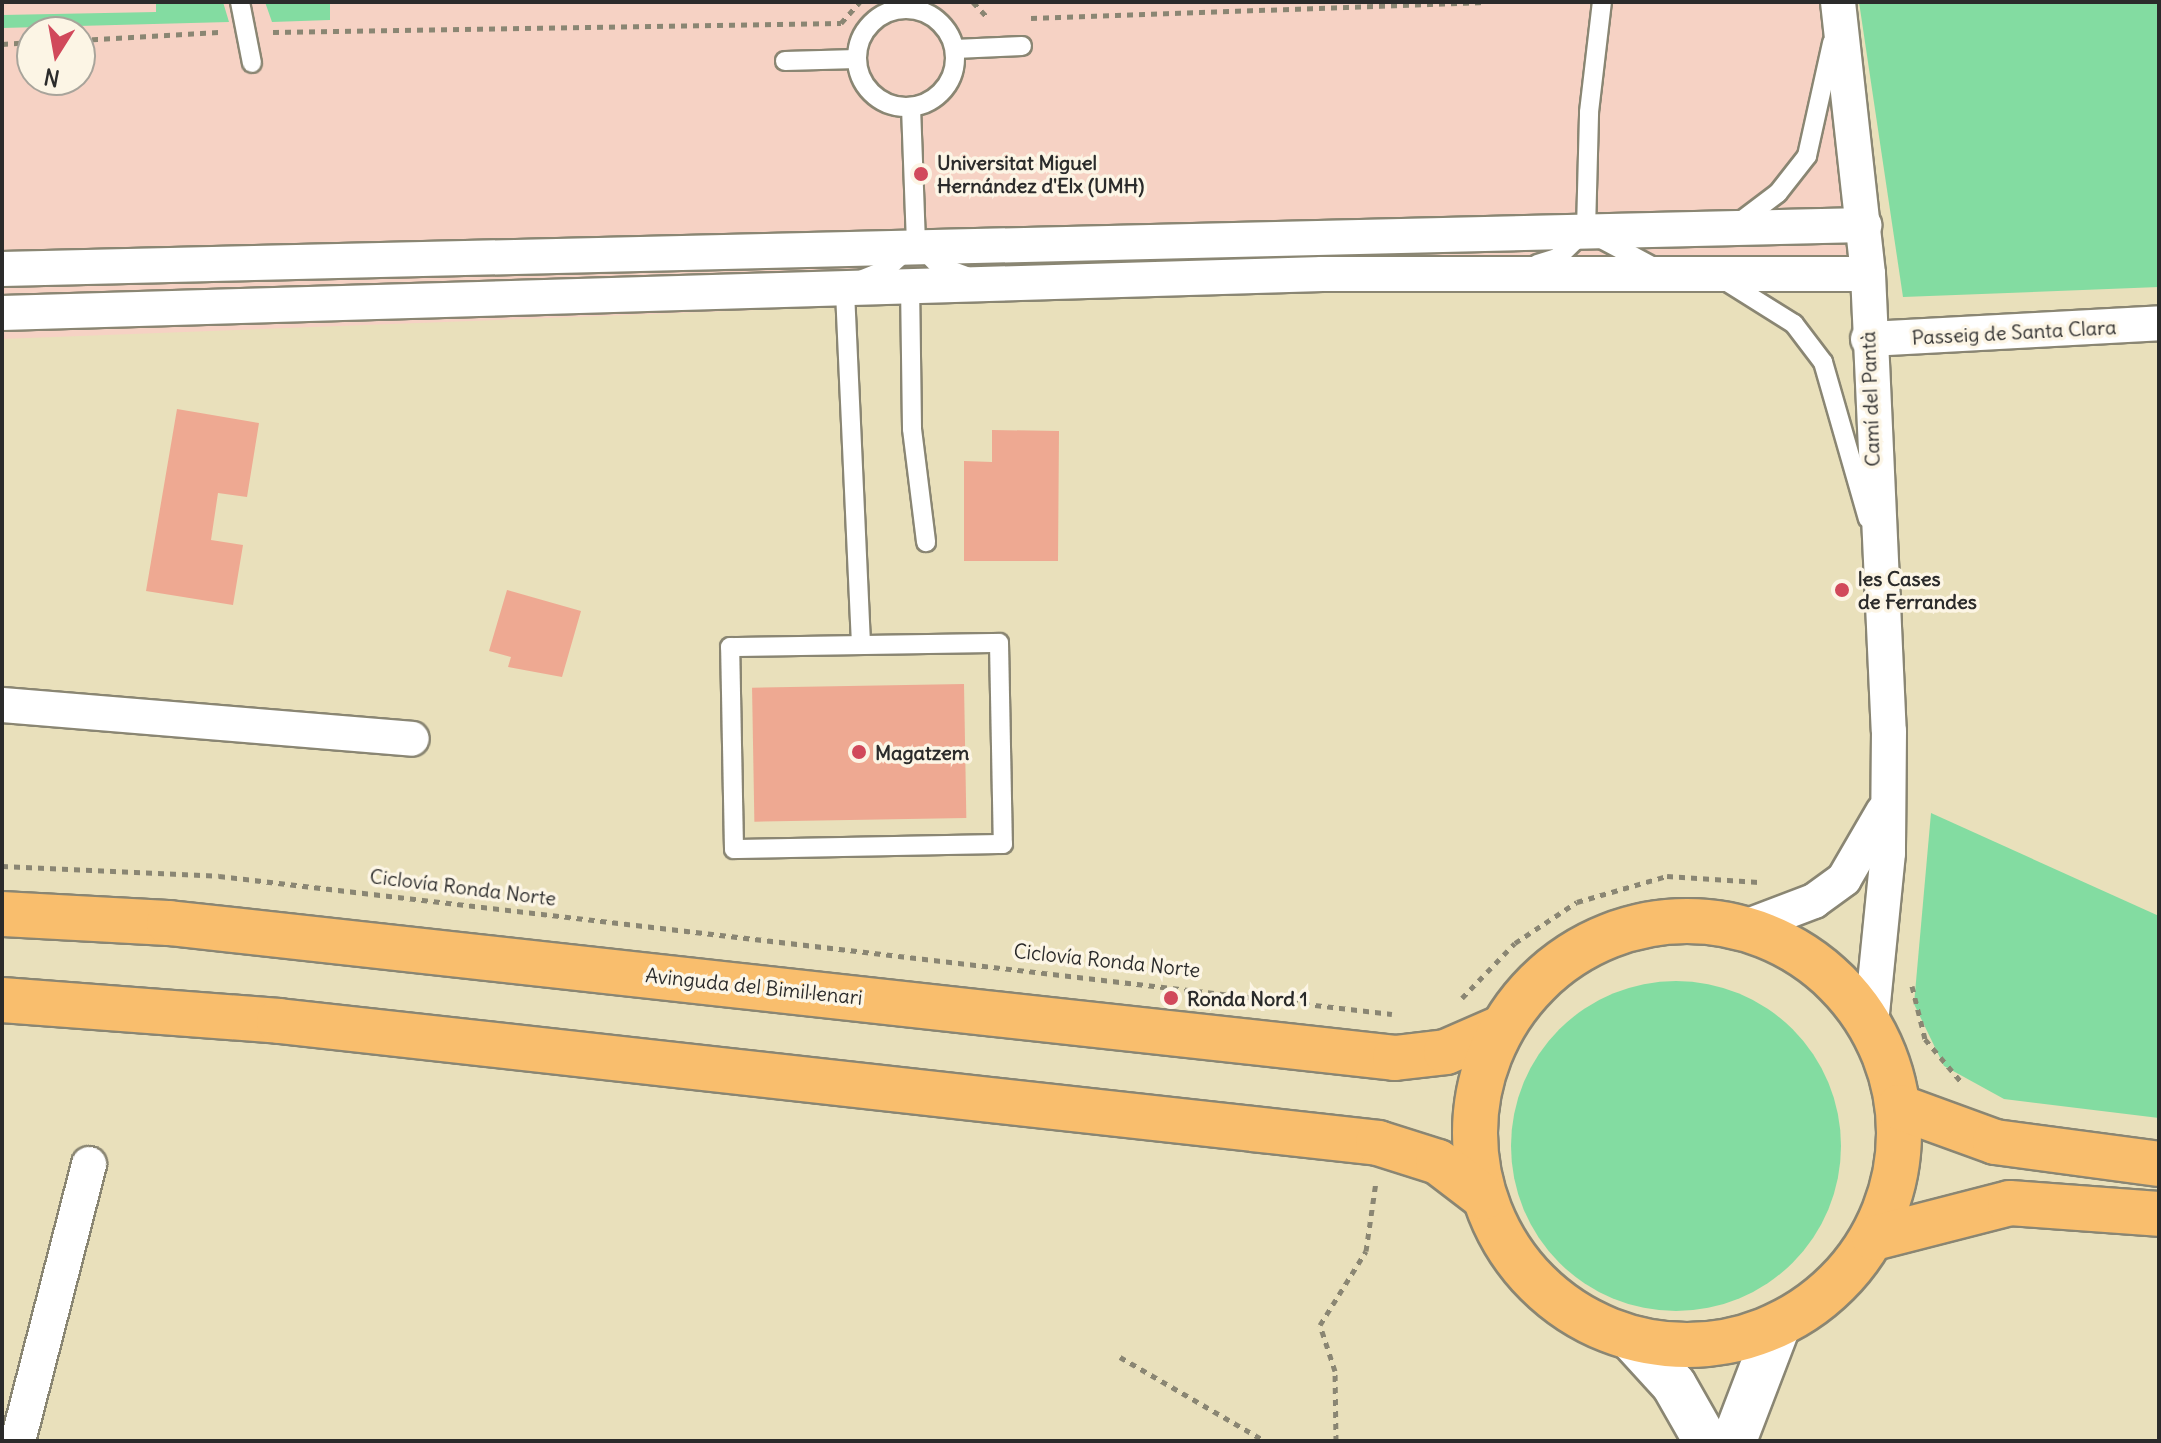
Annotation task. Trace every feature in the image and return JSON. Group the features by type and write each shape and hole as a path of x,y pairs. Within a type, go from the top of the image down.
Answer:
{"main road":[{"name":"Avinguda del Bimil·lenari","path":"2,914 169,923 1395,1058 1446,1052 1501,1028"},
{"path":"1670,921 1743,928 1816,963 1871,1024 1899,1107 1898,1172 1874,1238 1847,1275 1778,1326 1717,1344 1632,1339 1590,1323 1543,1289 1506,1245 1484,1197 1474,1147 1476,1099 1501,1028 1544,975 1594,942 1670,921"},
{"path":"2,1000 279,1021 1350,1140 1438,1162 1484,1197"},
{"path":"1899,1107 1995,1142 2159,1164"},
{"path":"1874,1238 2010,1203 2159,1214"}],"street":[{"name":"Camí del Pantà","path":"1838,6 1868,274 1875,544 1889,797 1871,1024"},
{"path":"2,269 916,242 1729,230 1864,225"},
{"path":"2,313 984,282 1507,274 1868,274"},
{"name":"Passeig de Santa Clara","path":"1868,339 2159,323"},
{"path":"2,705 412,739"},
{"name":"Camí del Pantà","path":"1743,928 1814,901 1844,879 1869,847 1889,797"},
{"path":"18,1441 89,1164"},
{"path":"1734,1441 1778,1326"},
{"path":"1632,1339 1674,1385 1706,1441"}],"lane":[{"path":"240,2 252,63"},
{"path":"1507,274 1557,258 1586,230 1589,112 1602,2"},
{"path":"911,107 868,89 857,59 876,20 904,6 931,16 955,49"},
{"path":"1729,230 1778,193 1807,156 1838,6"},
{"path":"955,49 1022,46"},
{"path":"911,107 945,88 955,49"},
{"path":"785,61 857,59"},
{"path":"911,107 916,242 939,266 984,282"},
{"path":"1586,230 1624,255 1764,298 1823,362 1875,544"},
{"path":"861,644 845,286 885,270 916,242"},
{"path":"910,284 912,429 926,542"},
{"path":"999,643 1003,844 734,849 730,647 861,644 999,643"}],"path":[{"path":"96,39 247,32 841,23 860,2"},
{"path":"973,2 988,19 998,19"},
{"path":"1025,19 1486,2"},
{"name":"Ciclovía Ronda Norte","path":"2,866 219,876 1280,995 1405,1017"},
{"path":"1446,1007 1515,943 1577,902 1667,876 1767,882"},
{"path":"1910,971 1925,1039 1971,1088"},
{"path":"1336,1441 1335,1371 1320,1325 1366,1251 1376,1176"},
{"path":"1120,1357 1265,1441"}],"shaded area":[{"name":"Universitat Miguel Hernández d'Elx (UMH)","path":"2,2 1821,2 1849,268 2,339"}],"green space":[{"path":"156,2 223,2 229,22 96,26 96,16 16,16 16,28 2,28 2,15 156,12"},
{"path":"265,2 330,2 330,20 272,22"},
{"path":"1859,2 2159,2 2159,287 1903,297"},
{"path":"1931,813 2159,916 2159,1118 2004,1099 1944,1066 1914,1004"},
{"path":"1676,981 1708,984 1739,993 1768,1009 1793,1029 1813,1054 1829,1083 1838,1114 1841,1146 1838,1178 1829,1209 1813,1238 1793,1263 1768,1283 1739,1299 1708,1308 1676,1311 1644,1308 1613,1299 1584,1283 1559,1263 1539,1238 1523,1209 1514,1178 1511,1146 1514,1114 1523,1083 1539,1054 1559,1029 1584,1009 1613,993 1644,984"}],"building":[{"path":"177,409 259,423 247,497 218,493 211,540 243,545 233,605 146,591"},
{"path":"992,430 1059,431 1058,561 964,561 964,461 992,462"},
{"path":"507,590 581,611 562,677 508,667 511,657 489,651"},
{"name":"Magatzem","path":"964,684 966,818 754,822 752,688"}],"place":[{"name":"Universitat Miguel Hernández d'Elx (UMH)","path":"921,174"},
{"name":"les Cases de Ferrandes","path":"1842,590"},
{"name":"Magatzem","path":"859,752"},
{"name":"Ronda Nord 1","path":"1171,998"}]}
